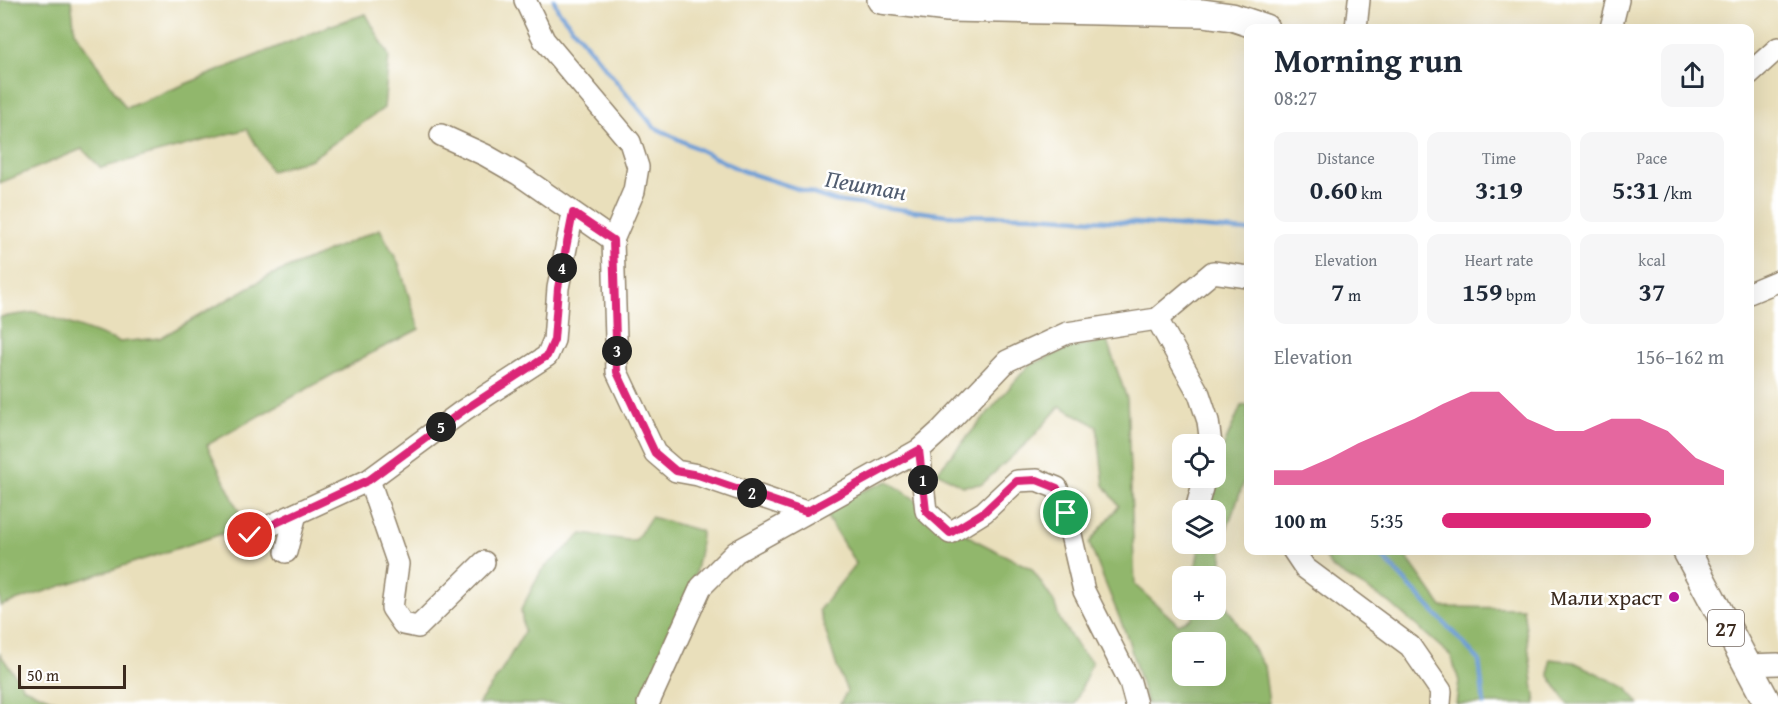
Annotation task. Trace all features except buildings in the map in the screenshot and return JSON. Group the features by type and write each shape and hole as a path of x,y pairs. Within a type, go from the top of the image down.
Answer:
{"main road":[{"path":"881,0 948,8 1070,6 1211,14 1232,17 1253,24"},
{"name":"27","path":"1689,555 1768,704"}],"street":[{"path":"525,0 544,40 630,142 638,167 634,191 613,240 617,372 655,453 676,471 698,475 806,512"},
{"path":"1356,24 1359,0"},
{"path":"1612,24 1618,0"},
{"path":"1754,70 1778,48"},
{"path":"441,135 509,169 613,240"},
{"path":"250,535 369,480 464,410 547,356 554,340 558,288 573,213"},
{"path":"648,704 701,587 736,552 919,450 1007,361 1067,333 1157,319 1213,272 1244,276"},
{"path":"1754,291 1776,284"},
{"path":"1157,319 1199,394 1210,434"},
{"path":"919,450 926,511 950,533 984,512 1017,481 1037,480 1057,488 1066,513 1084,591 1130,682 1136,704"},
{"path":"369,480 398,564 392,608 403,624 418,627 484,562"},
{"path":"286,552 296,514"},
{"path":"1296,555 1305,568 1410,646 1441,691 1440,704"},
{"path":"1746,665 1778,664"}],"green space":[{"path":"0,0 71,0 75,32 126,108 329,26 366,14 389,56 384,108 311,159 271,171 247,129 101,168 82,149 0,183"},
{"path":"380,229 399,264 419,329 364,357 207,445 246,526 0,606 0,317 37,312 120,342 160,338 269,276"},
{"path":"1107,341 1127,399 1135,585 1178,624 1187,620 1226,620 1226,605 1264,666 1269,704 1147,704 1128,639 1089,543 1119,506 1104,485 1097,426 1060,406 1031,439 982,484 962,486 937,472 1028,366 1069,348"},
{"path":"1241,406 1244,406 1244,482 1226,531 1226,500 1209,500 1212,488 1226,488 1226,441"},
{"path":"888,481 975,540 1032,569 1054,602 1060,620 1079,649 1092,662 1075,704 840,704 847,691 819,610 856,564 821,507"},
{"path":"651,517 701,531 700,550 692,590 640,704 478,704 499,675 524,632 521,610 541,571 582,534 635,541"},
{"path":"1198,554 1222,554 1222,566 1196,566"},
{"path":"1324,555 1405,555 1442,607 1523,608 1536,704 1456,704 1459,681 1451,656 1389,602 1332,568"},
{"path":"0,654 24,688 63,704 0,704"},
{"path":"1550,659 1574,662 1627,688 1639,704 1568,704 1549,676"}],"waterway":[{"name":"Пештан","path":"554,0 558,10 654,127 740,170 835,201 946,215 1036,216 1244,231"},
{"name":"Пештан","path":"1381,555 1479,660 1484,704"}],"place":[{"name":"Мали храст","path":"1674,597"}],"route":[{"path":"250,535 369,480 464,410 547,356 554,340 558,288 573,213 613,240 617,372 655,453 676,471 698,475 806,512 919,450 926,511 950,533 984,512 1017,481 1037,480 1057,488 1066,513"}]}
